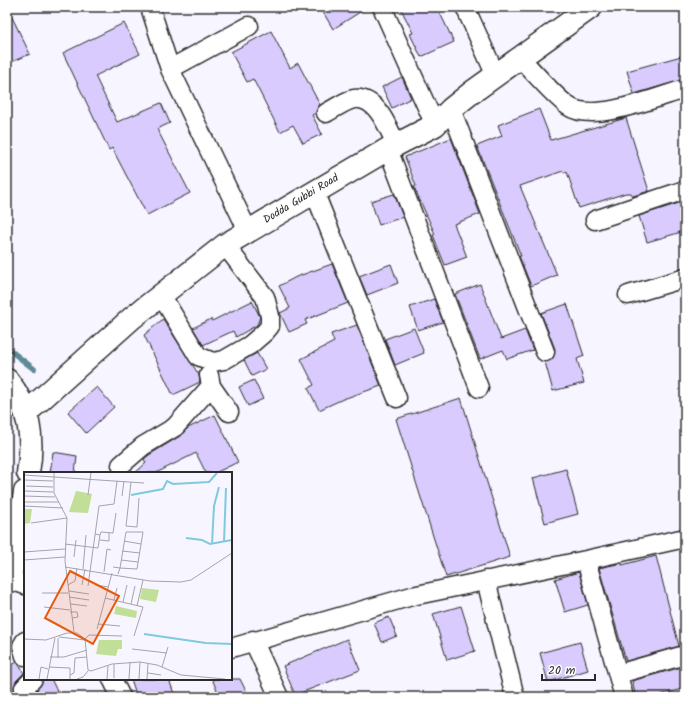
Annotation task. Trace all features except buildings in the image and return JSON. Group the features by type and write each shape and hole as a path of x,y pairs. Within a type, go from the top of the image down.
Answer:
{"main road":[{"name":"Dodda Gubbi Road","path":"27,412 132,318 225,245 392,146 435,125 451,109 591,7"},
{"path":"7,380 27,412 32,453 28,472"},
{"path":"14,582 24,500"}],"street":[{"path":"150,7 170,69 248,231"},
{"path":"382,7 435,125"},
{"path":"465,7 496,76"},
{"path":"170,69 249,26"},
{"path":"520,58 568,106 579,111 605,112 685,89"},
{"path":"326,113 353,99 362,99 373,105 385,123 479,388"},
{"path":"451,109 544,352"},
{"path":"595,220 685,190"},
{"path":"314,191 397,398"},
{"path":"162,295 198,356 213,362 224,360 250,345 270,326 270,316 265,297 225,245"},
{"path":"628,295 685,278"},
{"path":"208,360 210,386 229,412"},
{"path":"121,465 143,446 175,427 210,386"},
{"path":"232,648 253,640 412,596 685,538"},
{"path":"586,560 624,697"},
{"path":"486,580 515,697"},
{"path":"253,640 279,697"},
{"path":"24,643 22,646 24,653"},
{"path":"618,674 685,655"},
{"path":"29,697 24,688 32,680"},
{"path":"112,680 121,697"}],"waterway":[{"path":"7,348 34,369"}]}
